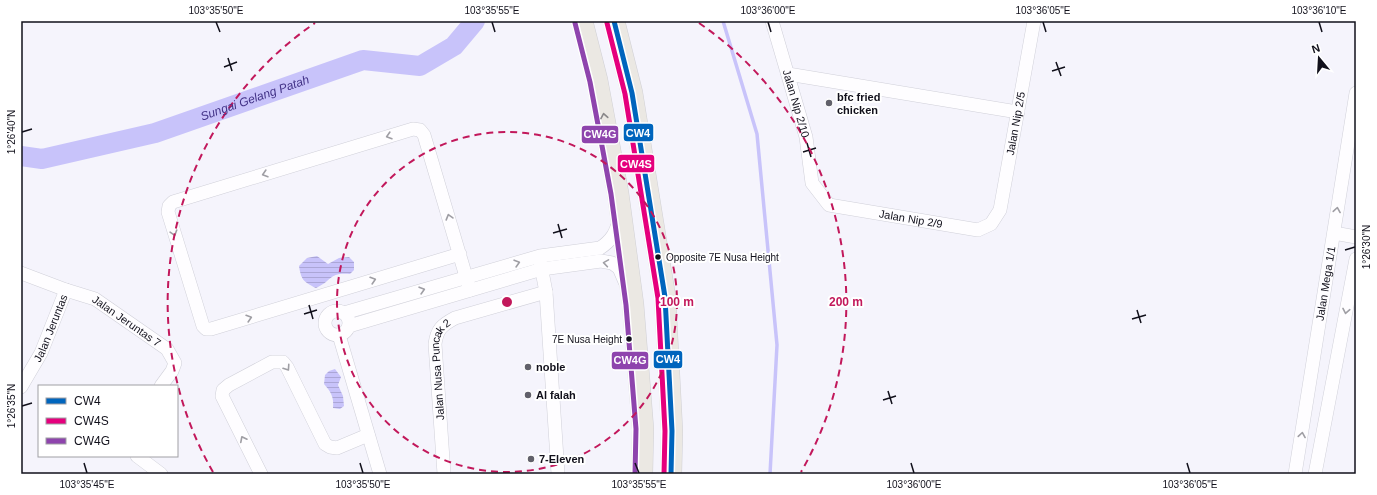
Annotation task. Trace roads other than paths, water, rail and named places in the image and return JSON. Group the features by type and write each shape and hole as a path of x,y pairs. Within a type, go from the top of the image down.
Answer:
{"main road":[{"path":"582,21 597,80 616,185 633,304 643,429 642,474"},
{"path":"614,21 632,93 665,297 672,431 671,474"}],"street":[{"name":"Jalan Nip 2/10","path":"772,21 806,137 812,183 829,205"},
{"name":"Jalan Nip 2/5","path":"991,224 1000,210 1034,21"},
{"path":"788,74 1018,112"},
{"name":"Jalan Mega 1/1","path":"1296,474 1356,93"},
{"path":"460,254 212,329 206,329 202,326 168,212 169,206 173,202 413,129 420,130 424,135 460,254 468,284"},
{"name":"Jalan Nip 2/9","path":"829,205 978,230 991,224"},
{"path":"468,284 344,313 336,311 332,312 326,322 328,330 335,335 344,330 468,284 541,262 600,248 608,243 616,231 620,215"},
{"path":"1334,233 1356,237"},
{"path":"1314,474 1356,259"},
{"path":"541,262 601,261 612,263 619,268 633,304"},
{"path":"541,262 546,292 558,474"},
{"path":"21,273 66,290"},
{"name":"Jalan Jeruntas 7","path":"66,290 95,299 167,349 175,362 172,371 162,385"},
{"name":"Jalan Jeruntas","path":"21,387 41,353 66,290"},
{"name":"Jalan Nusa Puncak 2","path":"444,474 435,344 436,335 443,324 455,318 546,292"},
{"path":"344,313 348,317 344,330 368,435 380,474"},
{"path":"261,474 222,396 223,390 228,385 272,362 283,362 288,366 325,444 330,447 337,448 368,435"},
{"path":"138,457 161,474"}],"waterway":[{"name":"Sungai Gelang Patah","path":"21,156 42,159 155,133 363,60 420,66 454,46 475,21"},
{"path":"723,21 757,134 777,345 770,474"}],"place":[{"name":"bfc fried chicken","path":"829,103"},
{"name":"Opposite 7E Nusa Height","path":"658,257"},
{"name":"7E Nusa Height","path":"629,339"},
{"name":"noble","path":"528,367"},
{"name":"Al falah","path":"528,395"},
{"name":"7-Eleven","path":"531,459"}]}
